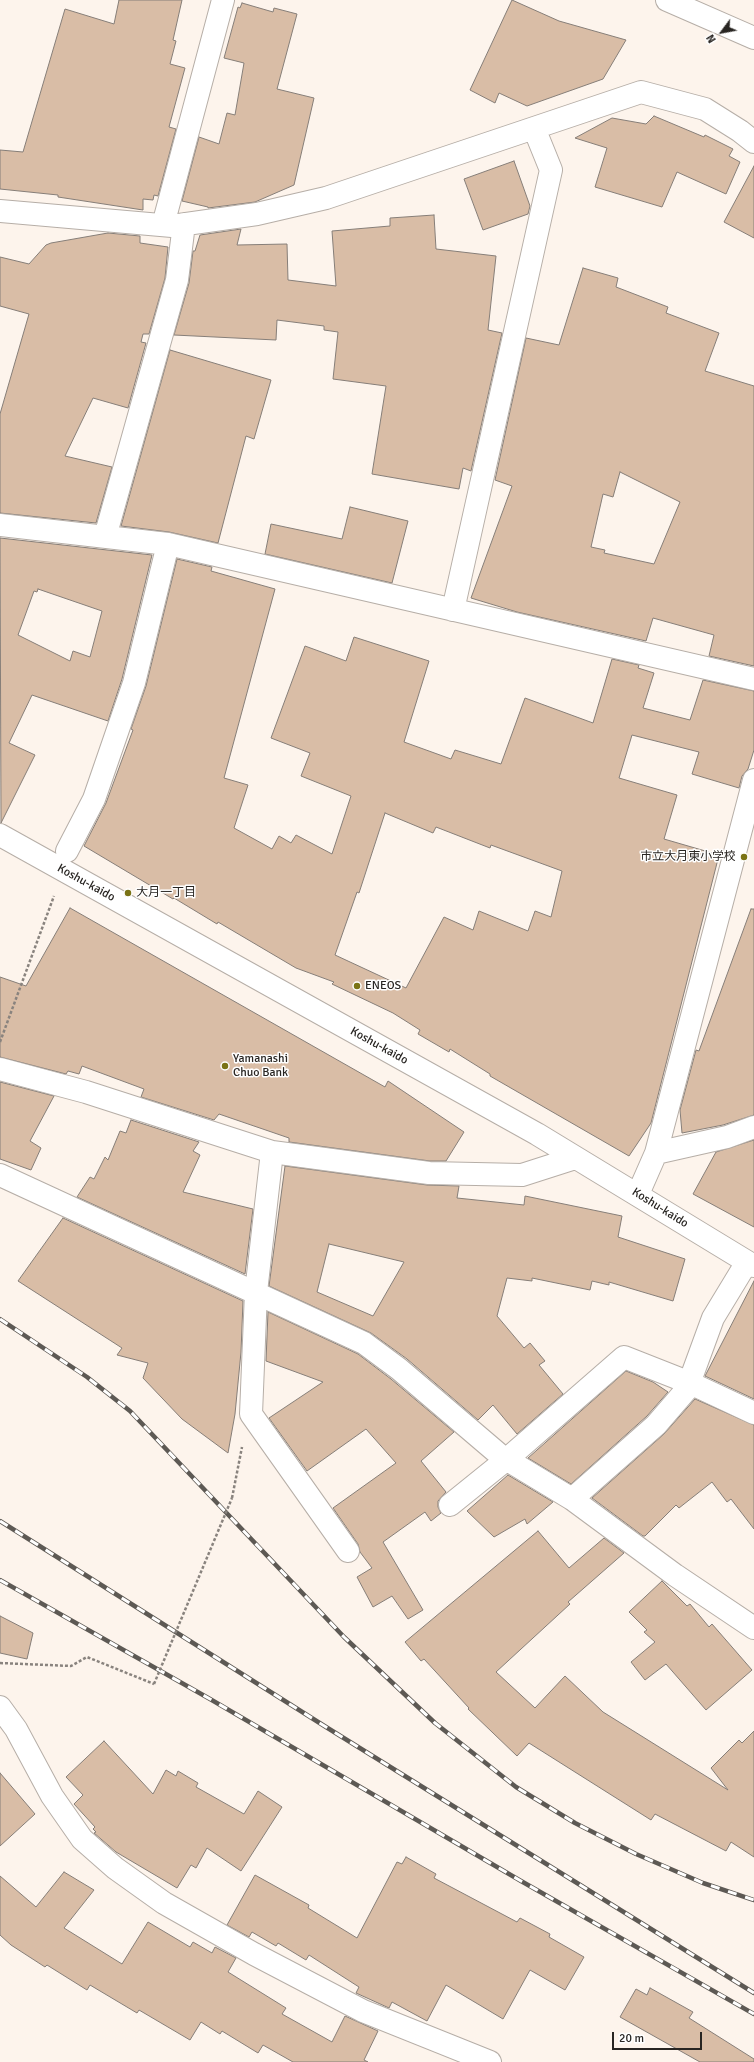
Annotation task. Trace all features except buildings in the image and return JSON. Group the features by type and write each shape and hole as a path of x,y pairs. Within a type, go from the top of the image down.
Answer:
{"main road":[{"path":"105,537 177,280 174,224 223,0"},
{"path":"667,0 754,38"},
{"path":"0,211 174,224 257,214 326,198 641,92 705,109 740,131 754,142"},
{"path":"453,610 551,170 534,128"},
{"path":"0,525 168,544 754,679"},
{"path":"67,852 94,800 134,683 168,544"},
{"path":"638,1194 656,1154 754,780"},
{"name":"Koshu-kaido","path":"0,834 537,1134 751,1264"},
{"path":"0,1069 86,1092 272,1152 429,1173 514,1175 522,1175 575,1158"},
{"path":"656,1154 727,1137 754,1127"},
{"path":"272,1152 256,1292 251,1414 348,1551"},
{"path":"0,1175 364,1343 399,1369 507,1459 572,1499 674,1575 754,1628"},
{"path":"572,1499 656,1424 687,1389 713,1318 751,1264"},
{"path":"450,1505 507,1459 624,1357 690,1382 754,1413"},
{"path":"0,1707 16,1729 52,1796 82,1839 115,1868 164,1903 254,1954 350,2004 490,2062"}],"path":[{"path":"0,1042 55,893"},
{"path":"0,1662 71,1666 87,1657 154,1684 232,1498 242,1445"}],"railway":[{"path":"0,1319 87,1377 130,1411 344,1637 435,1723 516,1787 575,1823 636,1854 703,1883 754,1900"},
{"path":"0,1521 326,1727 754,1993"},
{"path":"0,1580 210,1699 521,1881 754,2014"}],"place":[{"name":"市立大月東小学校","path":"744,857"},
{"name":"大月一丁目","path":"128,893"},
{"name":"ENEOS","path":"357,986"},
{"name":"Yamanashi Chuo Bank","path":"225,1066"}]}
